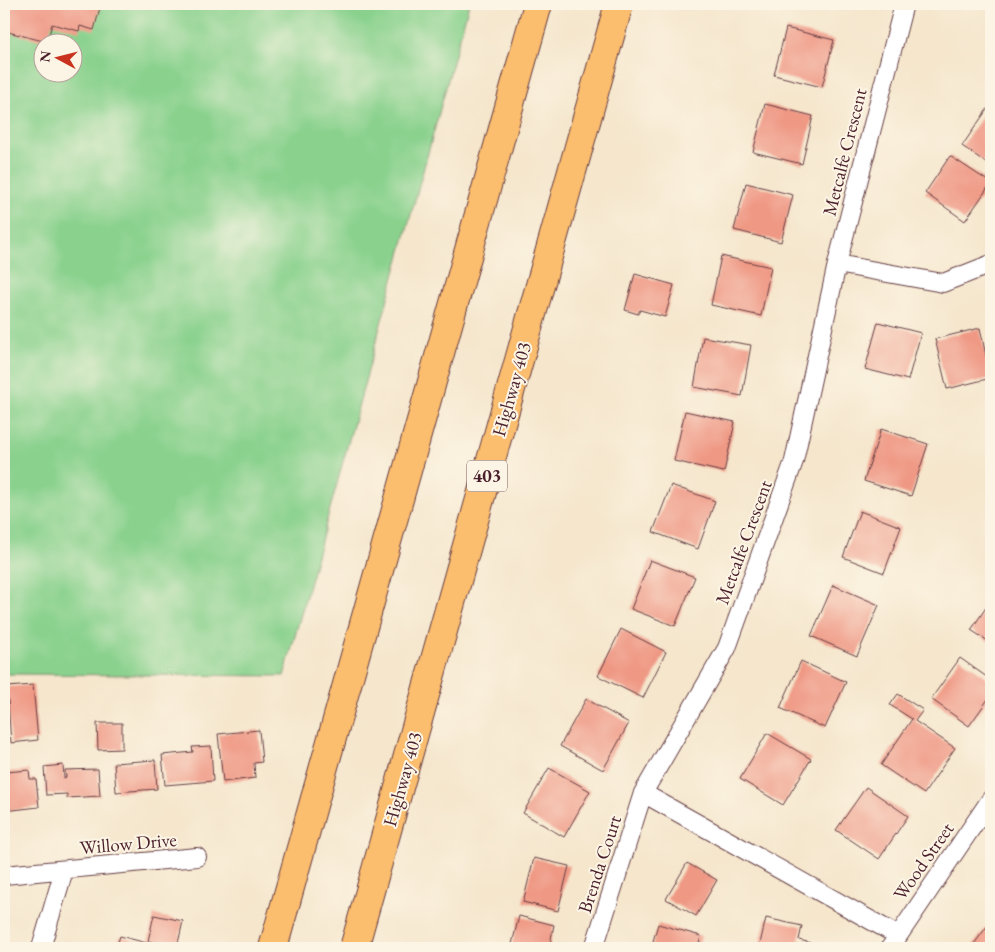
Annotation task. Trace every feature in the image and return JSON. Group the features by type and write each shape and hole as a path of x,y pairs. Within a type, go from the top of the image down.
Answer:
{"highway":[{"path":"274,948 538,4"},
{"name":"Highway 403","path":"354,948 619,4"}],"street":[{"name":"Metcalfe Crescent","path":"643,793 728,648 794,461 837,264 904,4"},
{"path":"837,264 943,283 991,264"},
{"path":"643,793 894,942"},
{"name":"Brenda Court","path":"594,948 643,793"},
{"name":"Wood Street","path":"894,942 991,799"},
{"name":"Willow Drive","path":"4,875 197,857"},
{"name":"Willow Drive","path":"41,948 64,870"}],"green space":[{"path":"4,4 469,4 284,676 4,674"}],"building":[{"path":"4,4 101,4 94,30 80,26 79,31 52,24 50,32 32,32 32,38 4,31"},
{"path":"825,4 846,4 844,9"},
{"path":"786,28 834,40 822,87 774,75"},
{"path":"765,104 813,116 802,164 753,152"},
{"path":"988,108 991,111 991,166 962,146"},
{"path":"950,156 991,183 965,221 925,193"},
{"path":"746,183 793,195 781,242 734,230"},
{"path":"721,256 771,267 761,316 711,305"},
{"path":"635,274 674,285 665,317 640,310 638,314 625,310"},
{"path":"878,322 921,333 908,380 865,369"},
{"path":"980,328 991,378 947,389 935,339"},
{"path":"703,337 751,345 742,396 694,387"},
{"path":"685,411 735,422 724,472 674,461"},
{"path":"881,429 928,444 911,496 864,481"},
{"path":"671,485 715,501 698,549 653,532"},
{"path":"860,511 901,527 884,573 843,557"},
{"path":"650,560 695,577 675,626 631,609"},
{"path":"833,585 879,605 857,656 811,636"},
{"path":"991,600 991,643 971,630"},
{"path":"621,629 666,652 643,698 598,676"},
{"path":"960,658 991,680 991,695 969,726 931,699"},
{"path":"801,661 846,682 825,728 780,708"},
{"path":"33,685 38,740 11,743 7,687"},
{"path":"898,694 923,710 915,721 955,748 924,794 881,765 912,719 890,705"},
{"path":"586,699 629,723 603,770 560,746"},
{"path":"97,723 122,723 122,749 98,750"},
{"path":"259,730 262,762 254,763 255,778 223,782 218,734"},
{"path":"767,733 811,759 783,805 740,779"},
{"path":"211,746 213,781 165,785 162,755 193,752 192,747"},
{"path":"155,760 157,789 116,792 114,763"},
{"path":"63,765 64,778 66,777 65,770 98,769 100,796 67,798 67,794 46,795 44,767"},
{"path":"549,768 590,791 564,837 523,813"},
{"path":"29,770 30,779 36,779 39,807 4,811 4,780 7,780 6,772"},
{"path":"866,787 908,816 879,859 836,830"},
{"path":"534,858 569,866 558,911 523,902"},
{"path":"687,863 717,880 696,916 666,899"},
{"path":"154,915 183,921 177,948 148,941"},
{"path":"519,916 554,925 549,948 511,948"},
{"path":"766,918 802,926 799,940 820,945 819,948 759,948"},
{"path":"991,921 991,948 971,948"},
{"path":"658,924 701,936 698,948 651,948"},
{"path":"120,936 158,946 157,948 116,948"}]}
